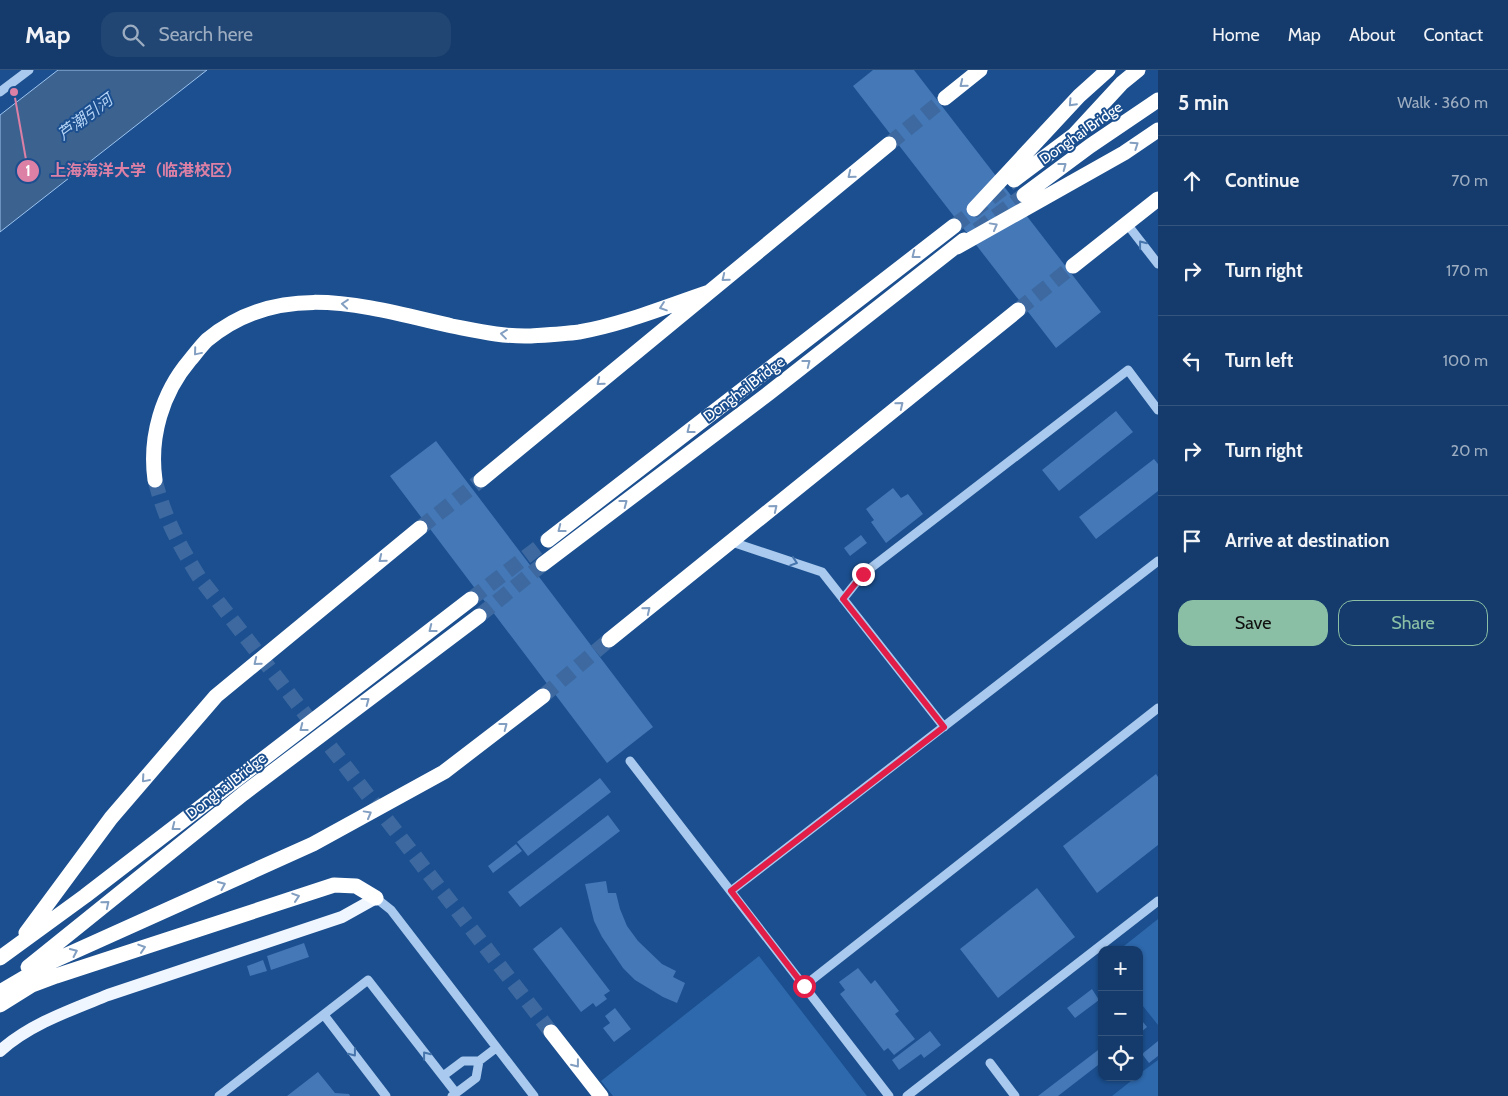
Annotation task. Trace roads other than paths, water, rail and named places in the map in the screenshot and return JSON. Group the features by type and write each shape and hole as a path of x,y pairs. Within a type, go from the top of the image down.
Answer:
{"highway":[{"path":"946,98 980,70"},
{"path":"974,209 1079,96 1108,70"},
{"name":"Donghai Bridge","path":"1014,180 1074,136 1122,83 1138,70"},
{"name":"Donghai Bridge","path":"1024,195 1090,146 1158,100"},
{"path":"952,250 1124,153 1158,130"},
{"path":"481,480 889,144"},
{"path":"1073,266 1158,199"},
{"name":"Donghai Bridge","path":"548,540 954,226"},
{"name":"Donghai Bridge","path":"543,564 769,393 964,240"},
{"path":"155,480 153,464 154,444 159,419 169,391 183,368 206,341 231,324 254,313 283,304 317,301 354,304 482,331 530,336 579,332 630,318 709,292"},
{"path":"609,640 1018,310"},
{"path":"17,944 112,818 216,696 420,528"},
{"name":"Donghai Bridge","path":"0,958 86,896 471,599"},
{"name":"Donghai Bridge","path":"0,991 243,794 479,616"},
{"path":"0,991 51,962 322,839 444,772 543,696"},
{"path":"0,1005 32,985 56,976 334,885 356,886 376,898"},
{"path":"551,1032 601,1096"}],"main road":[{"path":"0,1051 31,1030 71,1010 118,992 342,916 376,898"}],"street":[{"path":"0,92 29,70"},
{"path":"1127,224 1158,264"},
{"path":"843,599 863,574 1128,370 1158,410"},
{"path":"732,542 822,572 944,727"},
{"path":"731,891 1158,561"},
{"path":"804,986 1158,708"},
{"path":"630,761 889,1096"},
{"path":"376,898 391,910 534,1096"},
{"path":"907,1096 1158,901"},
{"path":"219,1096 368,980 443,1076 454,1095 476,1078 479,1061"},
{"path":"324,1015 386,1096"},
{"path":"443,1076 463,1061 479,1061 496,1048"},
{"path":"990,1063 1016,1096"}],"water":[{"name":"芦潮引河","path":"58,70 207,70 0,232 0,115"}],"tunnel":[{"path":"889,144 945,98"},
{"path":"954,226 1014,180"},
{"path":"977,230 1024,195"},
{"path":"1018,310 1073,266"},
{"path":"155,480 163,507 173,530 199,577 551,1032"},
{"path":"420,528 481,480"},
{"path":"471,599 548,540"},
{"path":"479,616 543,564"},
{"path":"543,696 609,640"}],"place":[{"name":"上海海洋大学（临港校区）","path":"14,92"}]}
